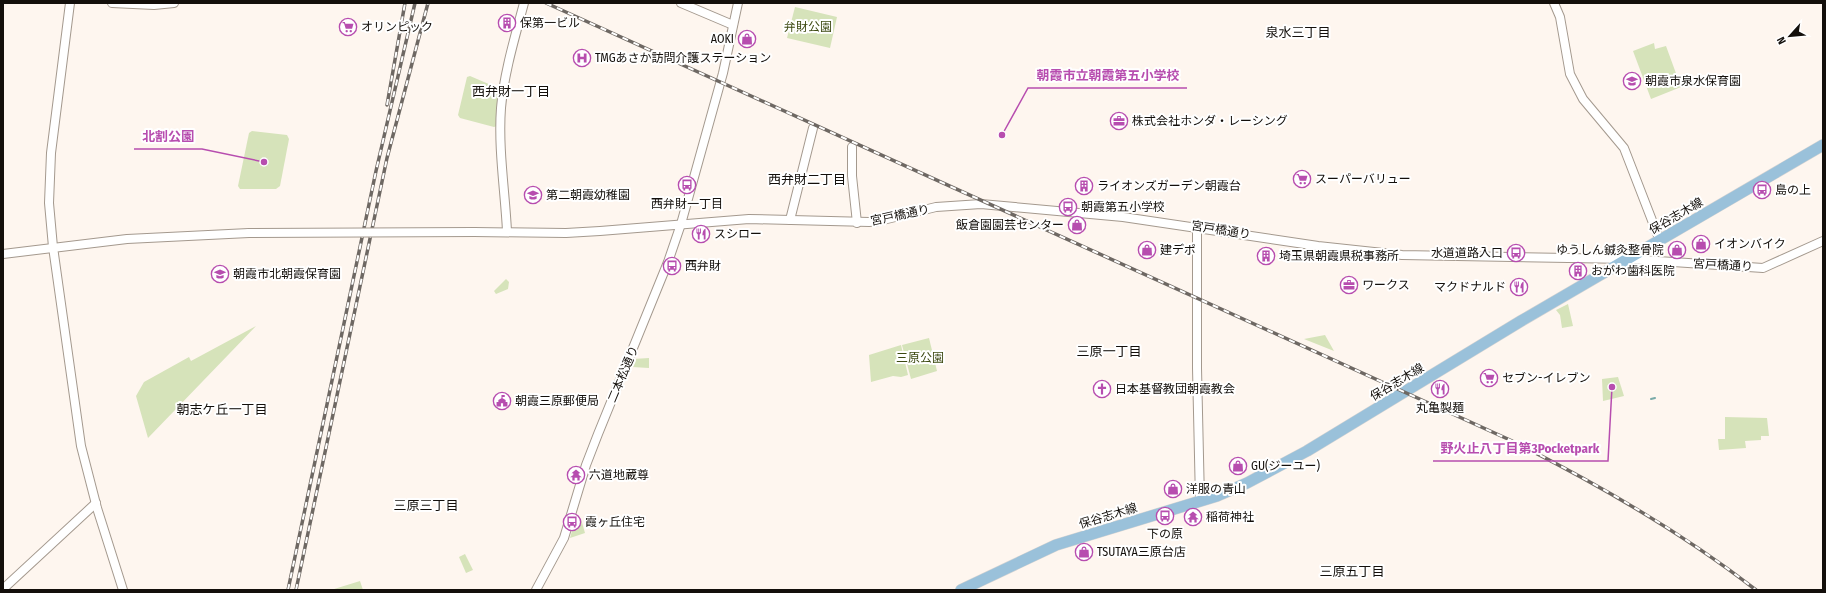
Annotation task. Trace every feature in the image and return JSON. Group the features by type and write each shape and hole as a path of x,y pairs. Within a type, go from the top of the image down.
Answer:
{"main road":[{"name":"保谷志木線","path":"961,590 1056,545 1200,501 1234,489 1306,451 1495,336 1823,145"}],"street":[{"path":"70,3 51,153 49,203 53,247 78,427 86,469 124,590"},
{"path":"112,3 154,6 174,3"},
{"path":"507,231 500,132 501,108 505,81 524,3"},
{"path":"681,3 733,25"},
{"name":"二本松通り","path":"536,590 564,538 586,465 654,302 682,224 723,73 738,3"},
{"path":"1554,3 1560,17 1570,74 1573,82 1589,106 1608,126 1624,148 1660,241"},
{"path":"790,220 813,128"},
{"path":"852,148 852,176 857,223"},
{"name":"宮戸橋通り","path":"3,254 127,239 249,233 507,231 566,233 740,219 857,223 879,222 936,207 981,204 1048,208 1197,226 1318,246 1402,255 1628,259 1763,268 1823,241"},
{"path":"1197,226 1196,338 1200,501"},
{"path":"3,589 96,503"}],"green space":[{"name":"弁財公園","path":"795,7 837,17 830,48 787,38"},
{"path":"1654,43 1655,49 1666,46 1681,87 1651,99 1633,51"},
{"path":"470,76 498,88 496,112 497,126 494,127 460,118 458,115 467,77"},
{"path":"252,131 287,135 289,139 280,186 276,189 240,189 238,186 249,133"},
{"path":"506,279 509,282 508,289 496,294 494,291"},
{"path":"1568,304 1573,326 1562,328 1560,315 1556,310"},
{"path":"256,326 148,438 136,396 144,382 189,357 191,361"},
{"path":"1325,335 1334,351 1304,339"},
{"name":"三原公園","path":"929,338 937,371 911,379 902,345"},
{"path":"901,345 908,375 901,377 893,376 871,382 869,355"},
{"path":"649,358 649,368 632,367 631,365 633,359"},
{"path":"1618,377 1624,396 1603,401 1602,379"},
{"path":"1725,417 1767,418 1769,436 1761,436 1761,440 1745,441 1746,448 1719,450 1718,439 1725,439"},
{"path":"581,519 585,533 570,538 575,520"},
{"path":"465,554 473,570 466,573 459,557"},
{"path":"360,581 363,590 331,590"}],"waterway":[{"path":"1651,399 1655,398"}],"railway":[{"path":"387,105 405,3"},
{"path":"288,590 376,171 415,3"},
{"path":"296,590 387,158 428,3"},
{"path":"546,3 1510,440 1574,473 1637,509 1698,548 1756,590"}],"place":[{"name":"保第一ビル","path":"507,23"},
{"name":"オリンピック","path":"348,27"},
{"name":"AOKI","path":"747,39"},
{"name":"TMGあさか訪問介護ステーション","path":"582,58"},
{"name":"朝霞市泉水保育園","path":"1632,81"},
{"name":"株式会社ホンダ・レーシング","path":"1119,121"},
{"name":"朝霞市立朝霞第五小学校","path":"1002,135"},
{"name":"北割公園","path":"264,162"},
{"name":"スーパーバリュー","path":"1302,179"},
{"name":"西弁財一丁目","path":"687,185"},
{"name":"ライオンズガーデン朝霞台","path":"1084,186"},
{"name":"島の上","path":"1762,190"},
{"name":"第二朝霞幼稚園","path":"533,195"},
{"name":"朝霞第五小学校","path":"1068,207"},
{"name":"飯倉園園芸センター","path":"1077,225"},
{"name":"スシロー","path":"701,234"},
{"name":"イオンバイク","path":"1701,244"},
{"name":"建デポ","path":"1147,250"},
{"name":"ゆうしん鍼灸整骨院","path":"1677,250"},
{"name":"水道道路入口","path":"1516,253"},
{"name":"埼玉県朝霞県税事務所","path":"1266,256"},
{"name":"西弁財","path":"672,266"},
{"name":"おがわ歯科医院","path":"1578,271"},
{"name":"朝霞市北朝霞保育園","path":"220,274"},
{"name":"ワークス","path":"1349,285"},
{"name":"マクドナルド","path":"1519,287"},
{"name":"セブン-イレブン","path":"1489,378"},
{"name":"野火止八丁目第3Pocketpark","path":"1612,387"},
{"name":"日本基督教団朝霞教会","path":"1102,389"},
{"name":"丸亀製麺","path":"1440,389"},
{"name":"朝霞三原郵便局","path":"502,401"},
{"name":"GU(ジーユー)","path":"1238,466"},
{"name":"六道地蔵尊","path":"576,475"},
{"name":"洋服の青山","path":"1173,489"},
{"name":"下の原","path":"1165,516"},
{"name":"稲荷神社","path":"1193,517"},
{"name":"霞ヶ丘住宅","path":"572,522"},
{"name":"TSUTAYA三原台店","path":"1084,552"}],"district":[{"name":"泉水三丁目","path":"1298,32"},
{"name":"西弁財一丁目","path":"511,91"},
{"name":"西弁財二丁目","path":"807,179"},
{"name":"三原一丁目","path":"1109,351"},
{"name":"朝志ケ丘一丁目","path":"222,409"},
{"name":"三原三丁目","path":"426,505"},
{"name":"三原五丁目","path":"1352,571"}]}
